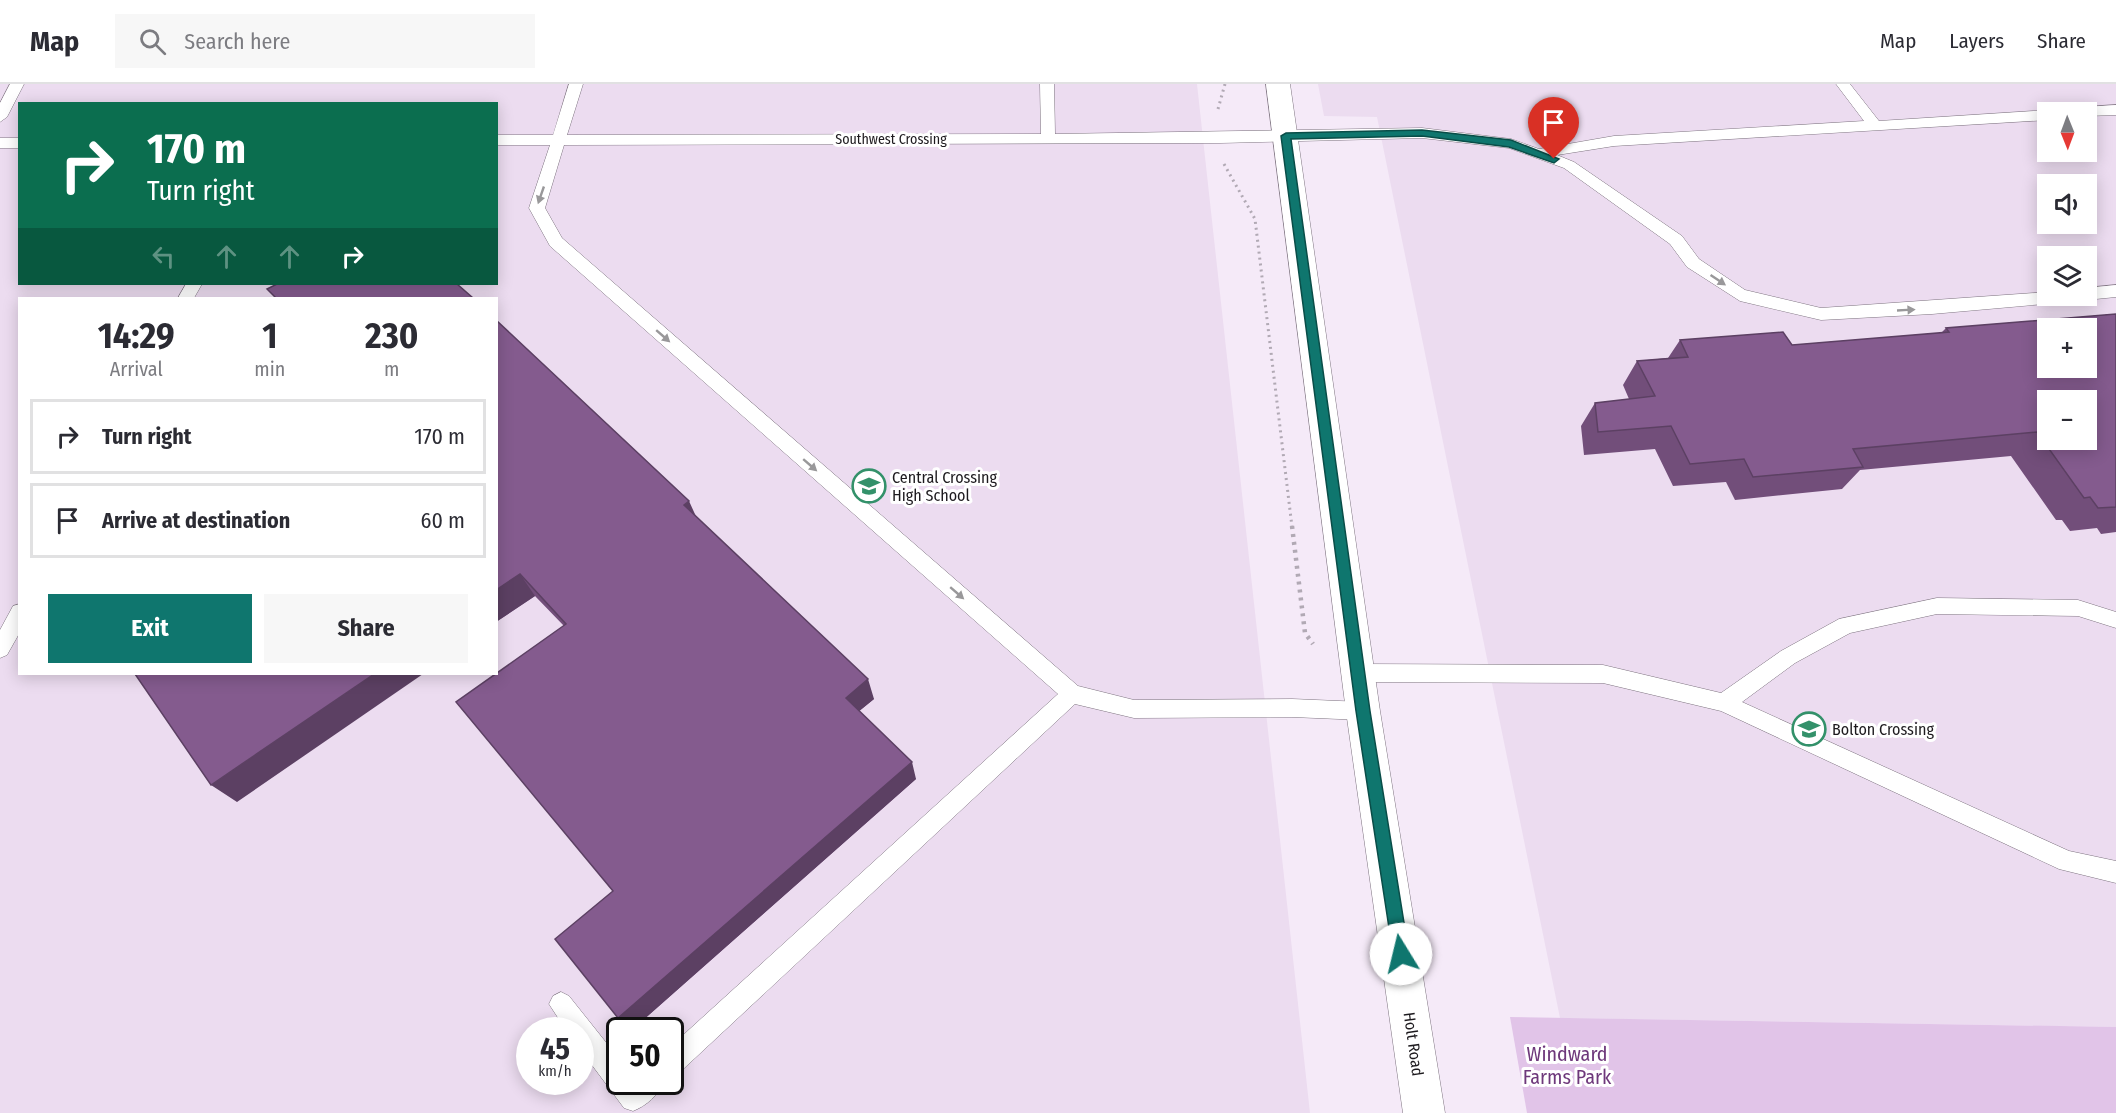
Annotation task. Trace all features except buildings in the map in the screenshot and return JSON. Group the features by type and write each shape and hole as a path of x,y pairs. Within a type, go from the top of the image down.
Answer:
{"main road":[{"name":"Holt Road","path":"1278,84 1361,692 1424,1113"}],"lane":[{"path":"0,117 17,84"},
{"path":"576,84 537,208 556,242 1072,694 1134,709 1292,708 1361,692 1603,674 1724,703 2067,861 2116,872"},
{"path":"1047,84 1048,138"},
{"path":"1843,84 1876,127"},
{"path":"2097,111 2116,110"},
{"path":"1538,154 1614,141 2037,116"},
{"name":"Southwest Crossing","path":"498,140 1220,138 1422,133 1511,144 1569,165 1676,240 1693,264 1740,295 1821,314 1932,308 2037,299"},
{"path":"0,143 18,143"},
{"path":"2097,293 2116,291"},
{"path":"1724,703 1788,657 1846,625 1937,606 2078,608 2116,620"},
{"path":"0,649 18,616"},
{"path":"684,1051 1072,694"},
{"path":"561,1004 606,1063"}],"path":[{"path":"1225,84 1218,108 1225,169 1255,219 1305,633 1318,650"}],"shaded area":[{"name":"Central Crossing High School","path":"0,84 1197,84 1310,1113 0,1113"},
{"name":"Bolton Crossing","path":"1318,84 2116,84 2116,1027 1560,1018 1377,117 1324,116"}],"green space":[{"name":"Windward Farms Park","path":"1510,1017 2116,1027 2116,1113 1527,1113"}],"place":[{"name":"Central Crossing High School","path":"869,486"},
{"name":"Bolton Crossing","path":"1809,729"}],"route":[{"path":"1401,954 1363,711 1286,136 1422,133 1511,144 1554,159"}]}
